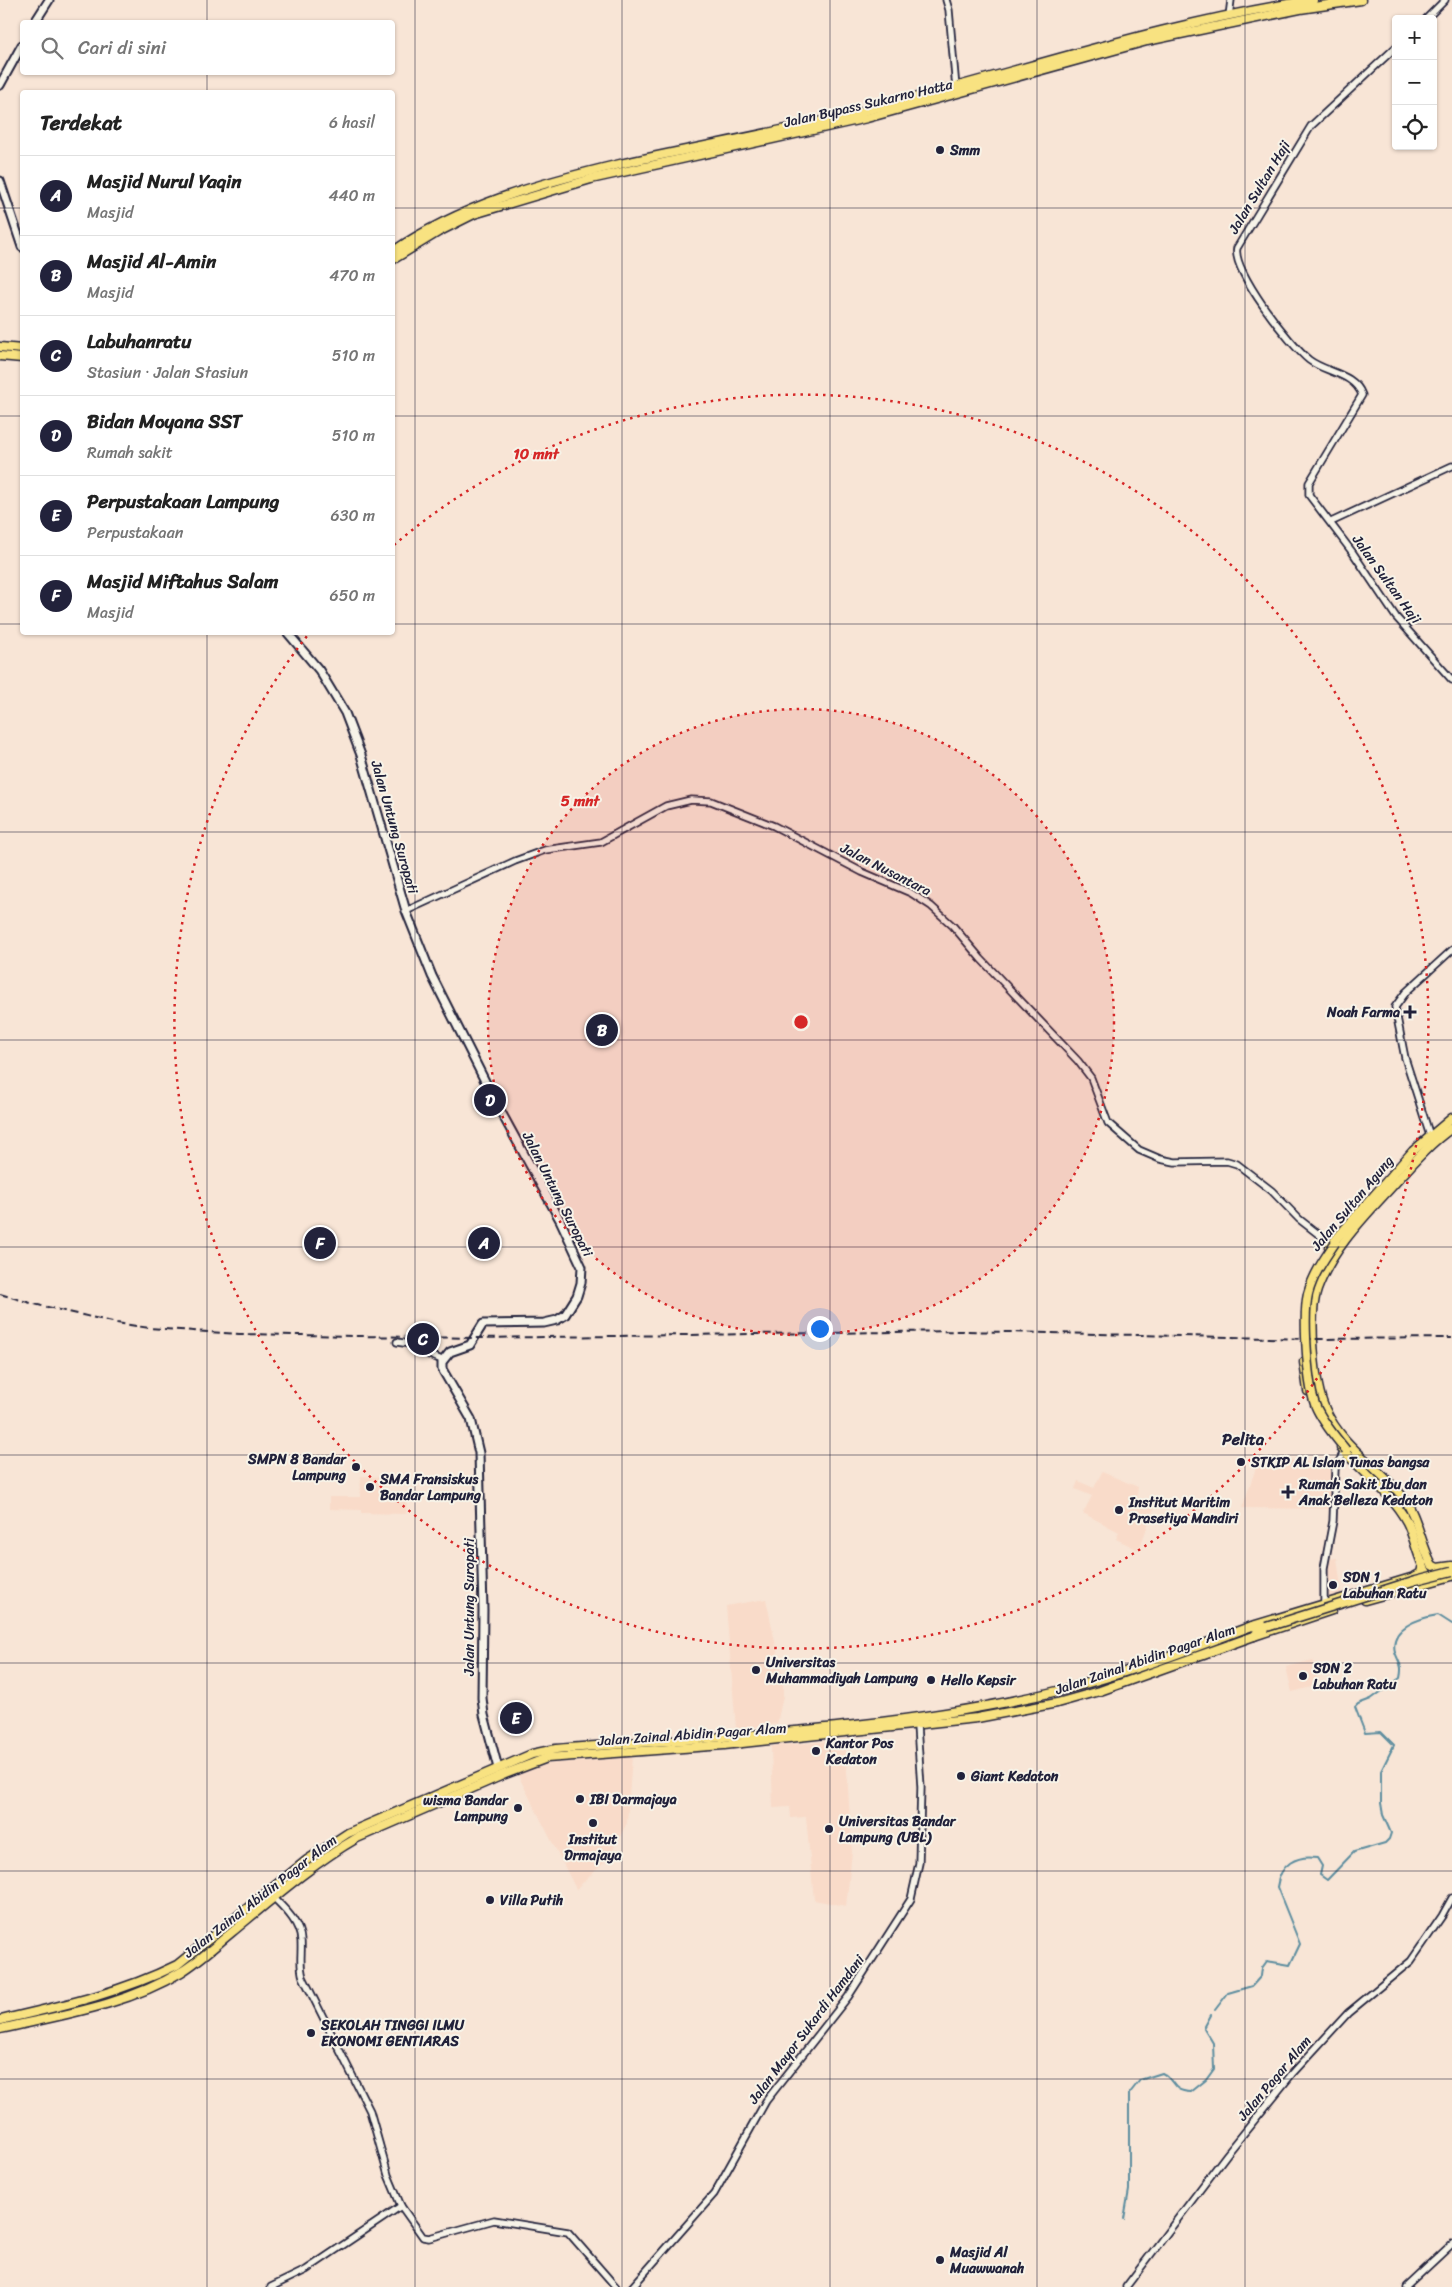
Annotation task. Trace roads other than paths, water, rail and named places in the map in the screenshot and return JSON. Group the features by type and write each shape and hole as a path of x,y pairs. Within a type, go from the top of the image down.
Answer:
{"main road":[{"path":"36,20 48,0"},
{"name":"Jalan Bypass Sukarno Hatta","path":"395,250 435,225 459,214 546,184 637,160 798,126 956,88 1090,49 1229,16 1313,0"},
{"name":"Jalan Bypass Sukarno Hatta","path":"395,258 438,232 474,214 591,178 867,118 1147,41 1300,9 1361,0"},
{"path":"0,85 20,49"},
{"path":"0,181 20,241"},
{"path":"7,204 16,217 20,229"},
{"path":"7,204 9,221 20,251"},
{"path":"0,347 20,348"},
{"path":"0,356 20,358"},
{"name":"Jalan Untung Suropati","path":"290,635 319,670 345,713 360,756 406,911 446,1006 560,1220 582,1266 581,1283 577,1296 565,1315 557,1320 544,1323 483,1324 470,1345 450,1352 442,1360 442,1369 471,1419 479,1453 483,1605 482,1698 484,1715 498,1768"},
{"name":"Jalan Sultan Agung","path":"1452,1118 1413,1151 1342,1229 1335,1244 1313,1270 1306,1290 1302,1337 1307,1387 1318,1418 1328,1434 1403,1498 1411,1510 1434,1568 1452,1566"},
{"name":"Jalan Sultan Agung","path":"1434,1580 1427,1574 1410,1528 1398,1508 1348,1451 1325,1411 1320,1398 1314,1364 1313,1314 1316,1292 1327,1267 1349,1236 1403,1174 1432,1144 1452,1128"},
{"path":"1348,1451 1320,1406 1314,1379 1311,1347 1312,1296 1322,1269 1335,1244 1349,1236"},
{"path":"1305,1365 1314,1364"},
{"name":"Jalan Zainal Abidin Pagar Alam","path":"0,2029 106,2004 155,1987 196,1962 274,1898 337,1850 379,1825 452,1793 498,1768 546,1750 724,1745 917,1726 976,1718 1057,1703 1108,1688 1395,1587 1422,1572 1423,1564"},
{"path":"1254,1636 1264,1628 1416,1580 1452,1571"},
{"name":"Jalan Zainal Abidin Pagar Alam","path":"466,1786 547,1758 855,1724 1000,1702 1107,1677 1252,1626 1324,1604 1452,1576"},
{"path":"1252,1626 1264,1628"},
{"name":"Jalan Zainal Abidin Pagar Alam","path":"0,2020 105,1995 146,1980 177,1965 307,1860 348,1833 379,1825"}],"street":[{"path":"946,0 949,10 956,88"},
{"path":"1229,16 1231,0"},
{"path":"1430,15 1445,0"},
{"name":"Jalan Sultan Haji","path":"1392,51 1311,126 1237,248 1235,256 1240,270 1252,288 1301,352 1319,366 1355,382 1362,395 1310,483 1308,490 1313,501 1331,522 1399,621 1452,680"},
{"path":"1331,522 1452,466"},
{"name":"Jalan Nusantara","path":"406,911 522,858 545,850 601,842 656,811 678,802 701,800 723,805 774,826 862,872 911,893 931,906 953,926 981,959 1078,1061 1091,1078 1104,1115 1112,1128 1139,1150 1160,1159 1175,1162 1227,1161 1237,1164 1272,1191 1299,1218 1335,1244"},
{"path":"1430,1136 1405,1058 1395,1008 1406,992 1452,950"},
{"path":"396,1342 423,1346 427,1354 442,1360"},
{"path":"1324,1604 1324,1568 1333,1521 1335,1469 1348,1451"},
{"name":"Jalan Mayor Sukardi Hamdani","path":"632,2287 714,2194 760,2111 848,1998 911,1898 919,1863 920,1787 917,1726"},
{"path":"274,1898 291,1916 299,1929 302,1942 300,1968 303,1977 370,2111 388,2175 401,2206 423,2237 429,2238 494,2220 568,2232 616,2287"},
{"name":"Jalan Pagar Alam","path":"1126,2287 1222,2160 1292,2074 1348,2012 1411,1961 1452,1898"},
{"path":"271,2287 306,2270 401,2206"},
{"path":"1406,2287 1452,2244"}],"waterway":[{"path":"1215,2010 1228,1993 1252,1986 1261,1976 1262,1968 1267,1961 1290,1965 1300,1944 1277,1887 1285,1867 1302,1858 1317,1858 1322,1866 1320,1875 1327,1880 1354,1852 1385,1843 1389,1839 1391,1833 1383,1815 1381,1803 1381,1771 1394,1745 1381,1732 1365,1733 1355,1707 1371,1699 1400,1678 1401,1667 1395,1652 1394,1643 1401,1630 1415,1621 1438,1615 1452,1624"},
{"path":"1124,2219 1129,2190 1129,2094 1140,2080 1162,2073 1176,2087 1184,2091 1191,2092 1206,2080 1214,2069 1213,2043 1204,2028 1211,2015"}],"railway":[{"path":"0,1294 34,1304 117,1323 149,1328 239,1334 476,1338 963,1331 1314,1339 1452,1338"}],"place":[{"name":"Smm","path":"940,150"},
{"name":"Noah Farma","path":"1410,1012"},
{"name":"Masjid Al-Amin","path":"602,1030"},
{"name":"Bidan Moyana SST","path":"490,1100"},
{"name":"Masjid Miftahus Salam","path":"320,1243"},
{"name":"Masjid Nurul Yaqin","path":"484,1243"},
{"name":"Labuhanratu","path":"423,1339"},
{"name":"STKIP AL Islam Tunas bangsa","path":"1241,1462"},
{"name":"SMPN 8 Bandar Lampung","path":"356,1467"},
{"name":"SMA Fransiskus Bandar Lampung","path":"370,1487"},
{"name":"Rumah Sakit Ibu dan Anak Belleza Kedaton","path":"1288,1492"},
{"name":"Institut Maritim Prasetiya Mandiri","path":"1119,1510"},
{"name":"SDN 1 Labuhan Ratu","path":"1333,1585"},
{"name":"Universitas Muhammadiyah Lampung","path":"756,1670"},
{"name":"SDN 2 Labuhan Ratu","path":"1303,1676"},
{"name":"Hello Kepsir","path":"931,1680"},
{"name":"Perpustakaan Lampung","path":"516,1718"},
{"name":"Kantor Pos Kedaton","path":"816,1751"},
{"name":"Giant Kedaton","path":"961,1776"},
{"name":"IBI Darmajaya","path":"580,1799"},
{"name":"wisma Bandar Lampung","path":"518,1808"},
{"name":"Institut Drmajaya","path":"593,1823"},
{"name":"Universitas Bandar Lampung (UBL)","path":"829,1829"},
{"name":"Villa Putih","path":"490,1900"},
{"name":"SEKOLAH TINGGI ILMU EKONOMI GENTIARAS","path":"311,2033"},
{"name":"Masjid Al Muawwanah","path":"940,2260"}],"district":[{"name":"Pelita","path":"1243,1439"}]}
